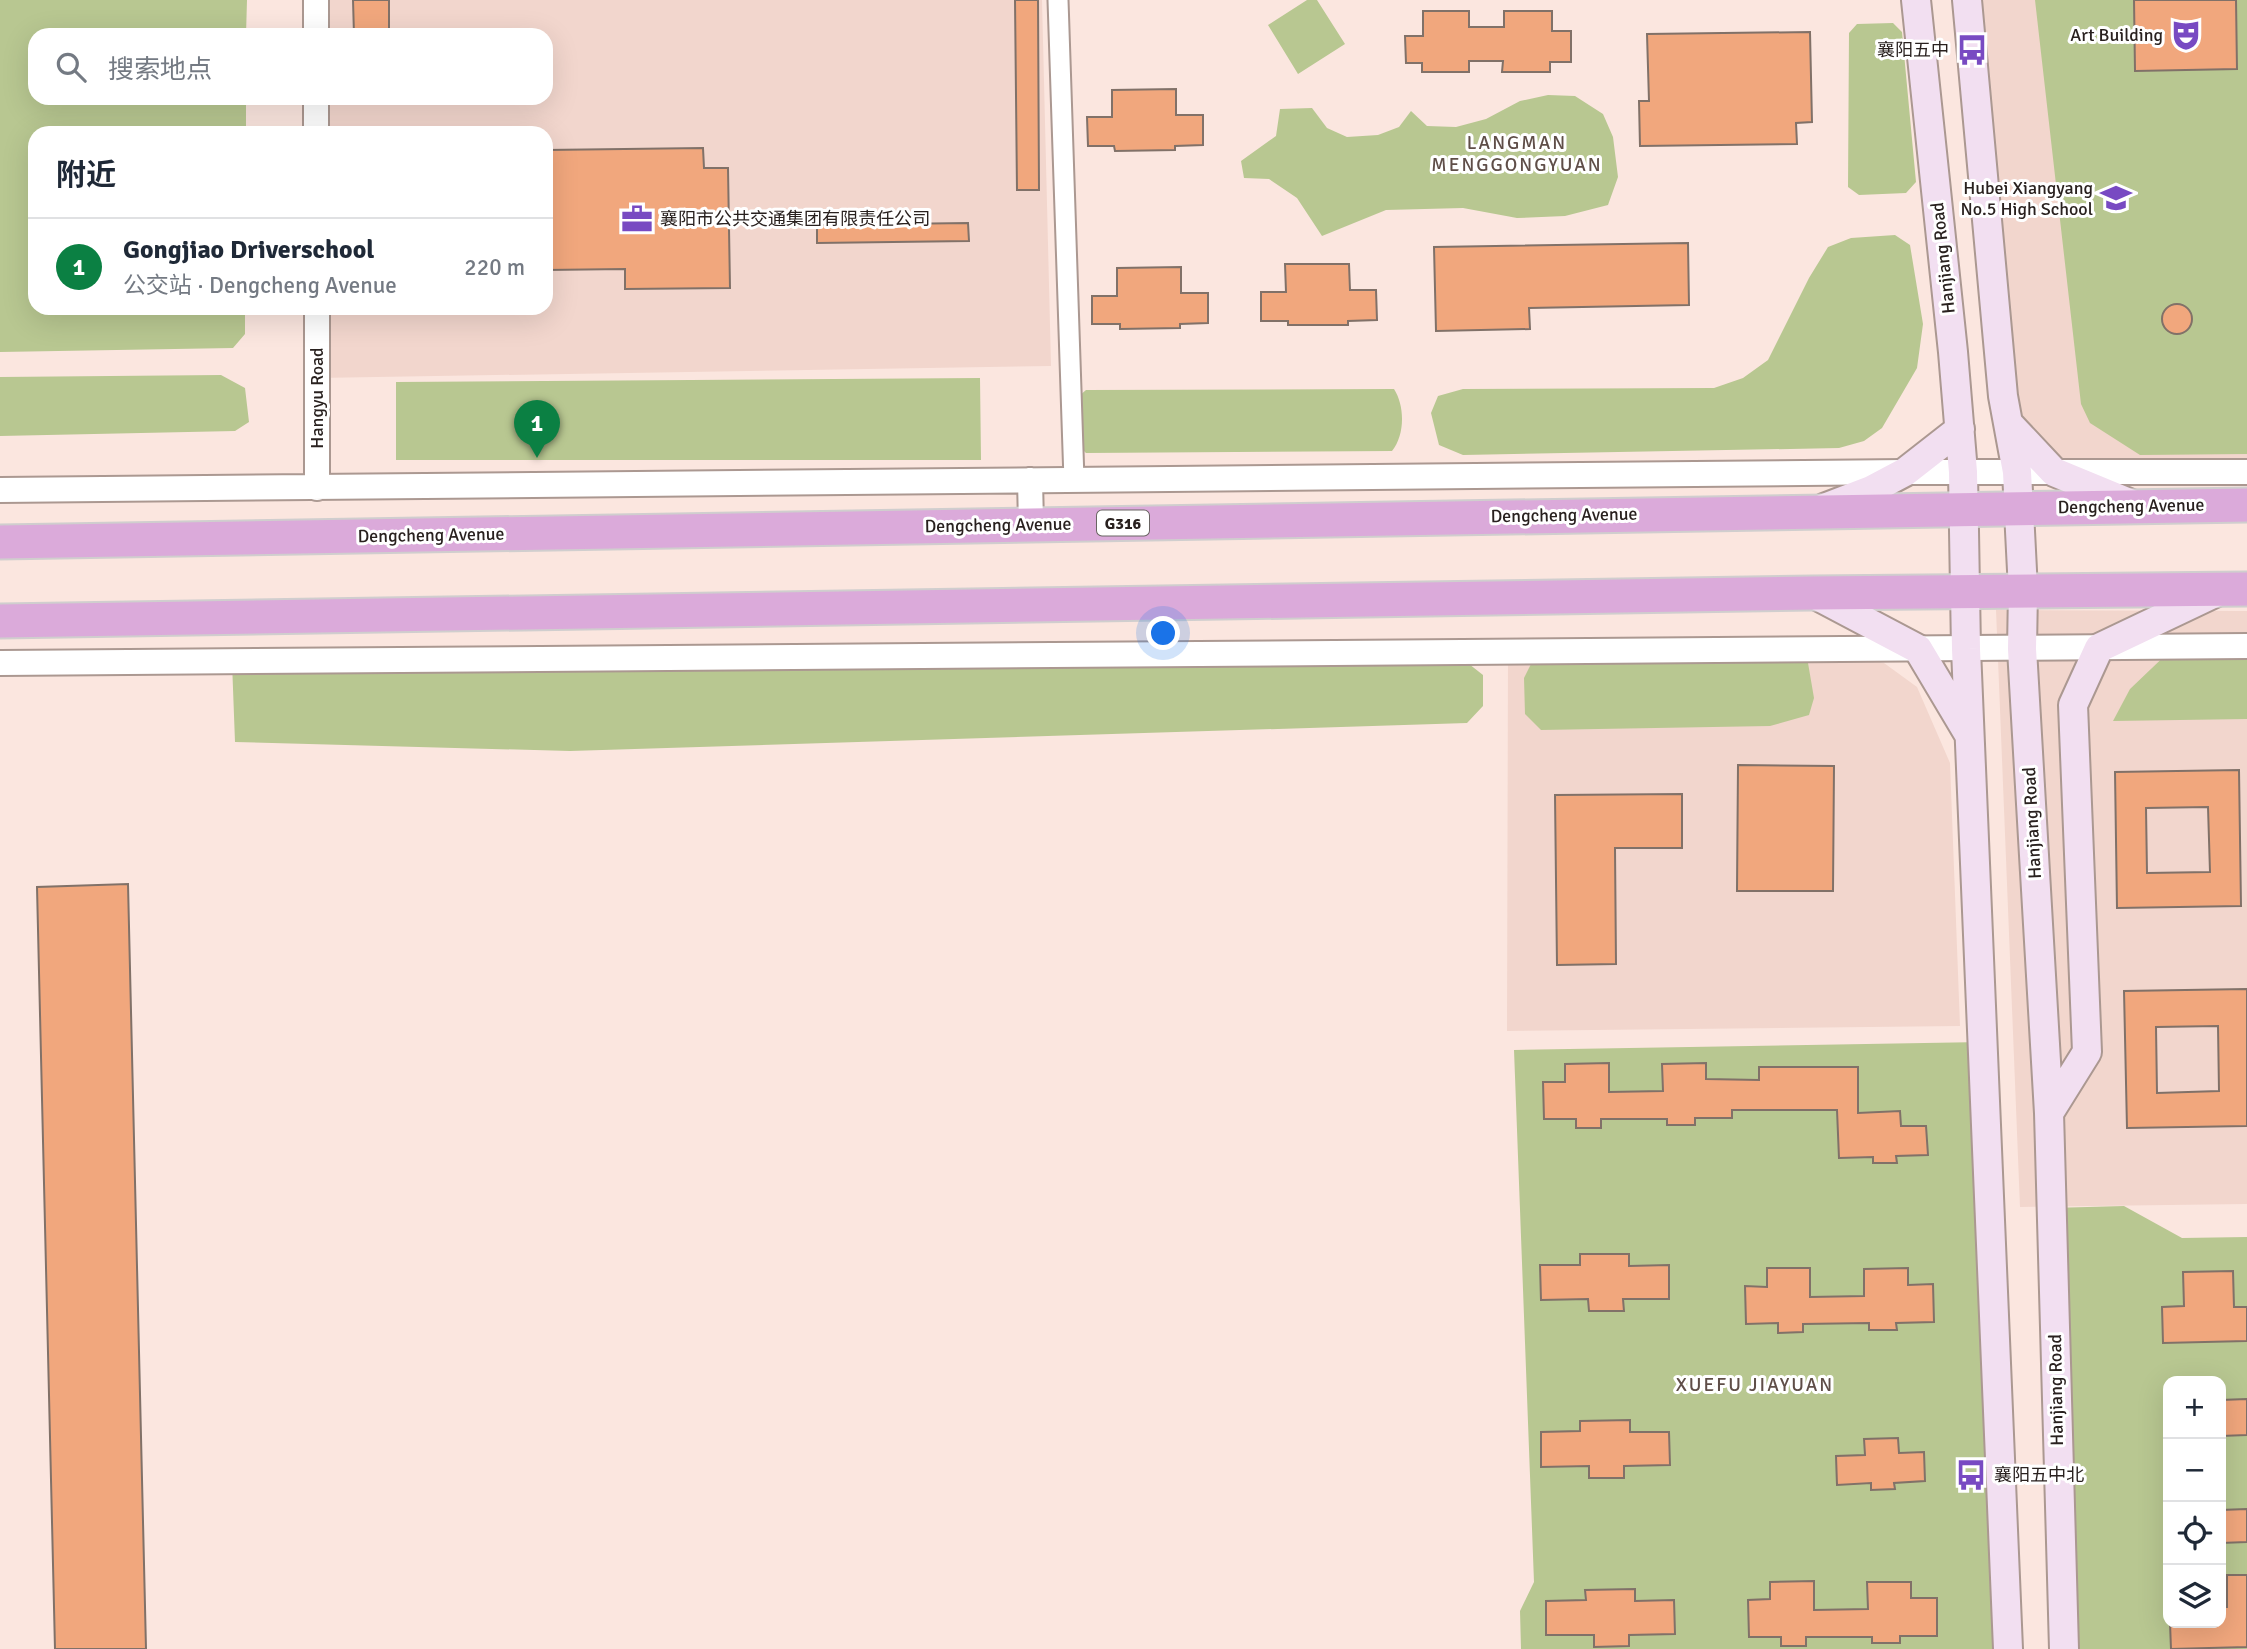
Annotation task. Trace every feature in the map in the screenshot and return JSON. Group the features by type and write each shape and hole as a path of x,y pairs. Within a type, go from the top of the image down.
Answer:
{"highway":[{"name":"Dengcheng Avenue","path":"0,542 2247,505"},
{"path":"0,621 2235,589"}],"main road":[{"name":"Hanjiang Road","path":"1916,0 1963,472 1966,649 2008,1649"},
{"name":"Hanjiang Road","path":"1967,0 2003,396 2017,472 2023,590 2022,649 2049,1113 2064,1649"},
{"path":"2008,424 2054,472 2136,506"},
{"path":"1818,511 1871,490 1905,472 1960,429"},
{"path":"2049,1113 2087,1052 2073,705 2099,648 2235,589"},
{"path":"1812,593 1918,649 1970,737"}],"street":[{"path":"316,0 316,28"},
{"path":"1058,0 1074,480"},
{"path":"316,105 316,126"},
{"name":"Hangyu Road","path":"317,315 317,488"},
{"path":"0,490 1905,472 2247,472"},
{"path":"2175,473 2176,506"},
{"path":"1030,480 1031,524"},
{"path":"0,663 2247,646"}],"shaded area":[{"path":"316,0 1042,0 1051,366 317,378 317,315 553,315 553,126 316,126 316,105 553,105 553,28 316,28"},
{"name":"Hubei Xiangyang No.5 High School","path":"1967,0 2247,0 2247,471 2054,472 2003,396"},
{"path":"1996,610 2247,611 2247,1204 2020,1207"},
{"path":"1830,650 1884,663 1917,687 1950,763 1960,1026 1507,1031 1508,652"}],"green space":[{"path":"0,0 247,0 246,28 28,28 28,105 246,105 246,126 28,126 28,315 245,315 245,334 233,348 0,352"},
{"path":"1307,0 1317,0 1345,44 1298,74 1268,25"},
{"name":"Hubei Xiangyang No.5 High School","path":"2035,0 2247,0 2247,454 2140,455 2090,423 2081,404"},
{"path":"1893,23 1902,32 1916,182 1906,193 1859,195 1848,187 1849,33 1857,24"},
{"path":"1548,95 1575,96 1603,114 1613,137 1618,177 1608,205 1565,216 1517,218 1463,208 1386,210 1322,236 1297,198 1269,179 1244,178 1241,161 1276,136 1280,109 1312,108 1327,128 1347,137 1378,135 1399,127 1411,111 1427,126 1456,127 1486,119 1520,101"},
{"path":"1895,235 1910,245 1923,324 1917,368 1882,428 1864,441 1839,448 1463,455 1439,445 1431,413 1438,396 1463,389 1714,388 1743,378 1768,360 1809,278 1828,247 1851,238"},
{"path":"221,375 245,388 249,422 235,431 0,436 0,377"},
{"path":"980,378 981,460 396,460 396,382"},
{"path":"1394,389 1398,396 1402,420 1399,437 1392,451 1086,453 1079,446 1078,397 1086,390"},
{"path":"2247,646 2247,719 2113,721 2130,689 2174,647"},
{"path":"1793,650 1808,663 1814,698 1809,715 1770,726 1541,730 1525,714 1524,678 1537,652"},
{"path":"1455,653 1483,675 1483,706 1467,723 570,751 235,742 232,662"},
{"path":"1983,1042 2008,1649 1521,1649 1520,1611 1534,1582 1514,1050"},
{"path":"2124,1206 2182,1238 2247,1237 2247,1649 2064,1649 2051,1208"}],"building":[{"path":"353,0 389,0 389,28 354,28"},
{"path":"1015,0 1038,0 1039,190 1017,190"},
{"name":"Art Building","path":"2134,0 2236,0 2237,69 2135,71"},
{"path":"1423,11 1469,11 1469,27 1504,27 1504,11 1552,11 1552,31 1571,31 1571,62 1550,62 1550,72 1502,72 1503,61 1469,61 1469,72 1422,72 1422,63 1406,63 1405,36 1423,36"},
{"path":"1810,32 1812,122 1796,123 1797,144 1640,146 1639,101 1649,101 1647,34"},
{"path":"1176,89 1176,115 1203,115 1203,145 1175,146 1175,150 1115,151 1114,146 1088,146 1087,117 1112,117 1112,90"},
{"name":"襄阳市公共交通集团有限责任公司","path":"703,148 704,168 728,168 730,288 625,289 625,269 553,270 553,150"},
{"path":"968,223 969,241 817,243 817,225"},
{"path":"1688,243 1689,305 1529,308 1530,329 1436,331 1434,247"},
{"path":"1285,264 1349,264 1350,290 1376,290 1377,320 1348,321 1348,325 1288,325 1288,321 1261,321 1261,292 1286,292"},
{"path":"1181,267 1181,293 1208,293 1208,323 1180,324 1180,328 1120,329 1120,324 1092,324 1092,296 1117,296 1117,268"},
{"path":"2177,304 2188,308 2192,319 2188,330 2177,334 2166,330 2162,319 2166,308"},
{"path":"1738,765 1834,766 1833,891 1737,891"},
{"path":"2239,770 2241,906 2117,908 2115,772","holes":["2208,807 2210,872 2147,873 2146,808"]},
{"path":"1682,794 1682,848 1615,848 1616,964 1557,965 1555,795"},
{"path":"128,884 146,1649 55,1649 37,887"},
{"path":"2247,989 2247,1126 2127,1128 2124,991","holes":["2218,1026 2219,1091 2157,1093 2156,1027"]},
{"path":"1609,1063 1609,1092 1663,1091 1662,1064 1706,1063 1706,1079 1759,1080 1759,1067 1858,1067 1858,1113 1900,1111 1901,1126 1926,1126 1928,1155 1896,1156 1897,1163 1873,1163 1873,1157 1839,1158 1837,1110 1732,1110 1732,1118 1695,1118 1695,1125 1667,1125 1667,1119 1601,1119 1601,1128 1576,1128 1576,1119 1544,1119 1543,1082 1565,1082 1565,1064"},
{"path":"1580,1254 1629,1254 1629,1266 1669,1265 1669,1299 1623,1299 1624,1311 1589,1311 1588,1299 1541,1300 1540,1265 1580,1265"},
{"path":"1767,1268 1810,1268 1810,1297 1864,1296 1864,1269 1908,1268 1908,1285 1933,1284 1934,1322 1896,1323 1897,1330 1869,1330 1869,1323 1803,1324 1803,1332 1778,1333 1778,1323 1746,1324 1745,1286 1767,1287"},
{"path":"2233,1271 2234,1307 2247,1307 2247,1341 2163,1343 2162,1307 2184,1306 2183,1272"},
{"path":"2247,1399 2247,1435 2226,1436 2226,1400"},
{"path":"1630,1420 1630,1432 1669,1432 1670,1465 1624,1466 1624,1478 1589,1478 1589,1466 1541,1467 1541,1432 1580,1431 1580,1421"},
{"path":"1898,1438 1899,1453 1924,1452 1925,1481 1894,1483 1895,1489 1871,1490 1871,1483 1837,1485 1836,1456 1865,1455 1864,1439"},
{"path":"2247,1509 2247,1542 2226,1543 2226,1510"},
{"path":"2227,1575 2247,1575 2247,1647 2171,1649 2170,1628 2226,1628"},
{"path":"1814,1581 1814,1610 1868,1609 1867,1582 1911,1582 1911,1598 1937,1598 1937,1636 1900,1636 1900,1643 1872,1643 1872,1637 1806,1637 1806,1646 1781,1646 1781,1637 1749,1637 1748,1600 1770,1599 1770,1582"},
{"path":"1635,1589 1635,1601 1674,1600 1675,1634 1629,1635 1629,1646 1594,1647 1594,1635 1546,1635 1546,1601 1586,1600 1585,1590"}],"place":[{"name":"Art Building","path":"2186,35"},
{"name":"襄阳五中","path":"1972,50"},
{"name":"Hubei Xiangyang No.5 High School","path":"2116,198"},
{"name":"襄阳市公共交通集团有限责任公司","path":"637,219"},
{"name":"Gongjiao Driverschool","path":"537,458"},
{"name":"襄阳五中北","path":"1971,1475"}],"district":[{"name":"LANGMAN MENGGONGYUAN","path":"1517,153"},
{"name":"XUEFU JIAYUAN","path":"1755,1384"}]}
